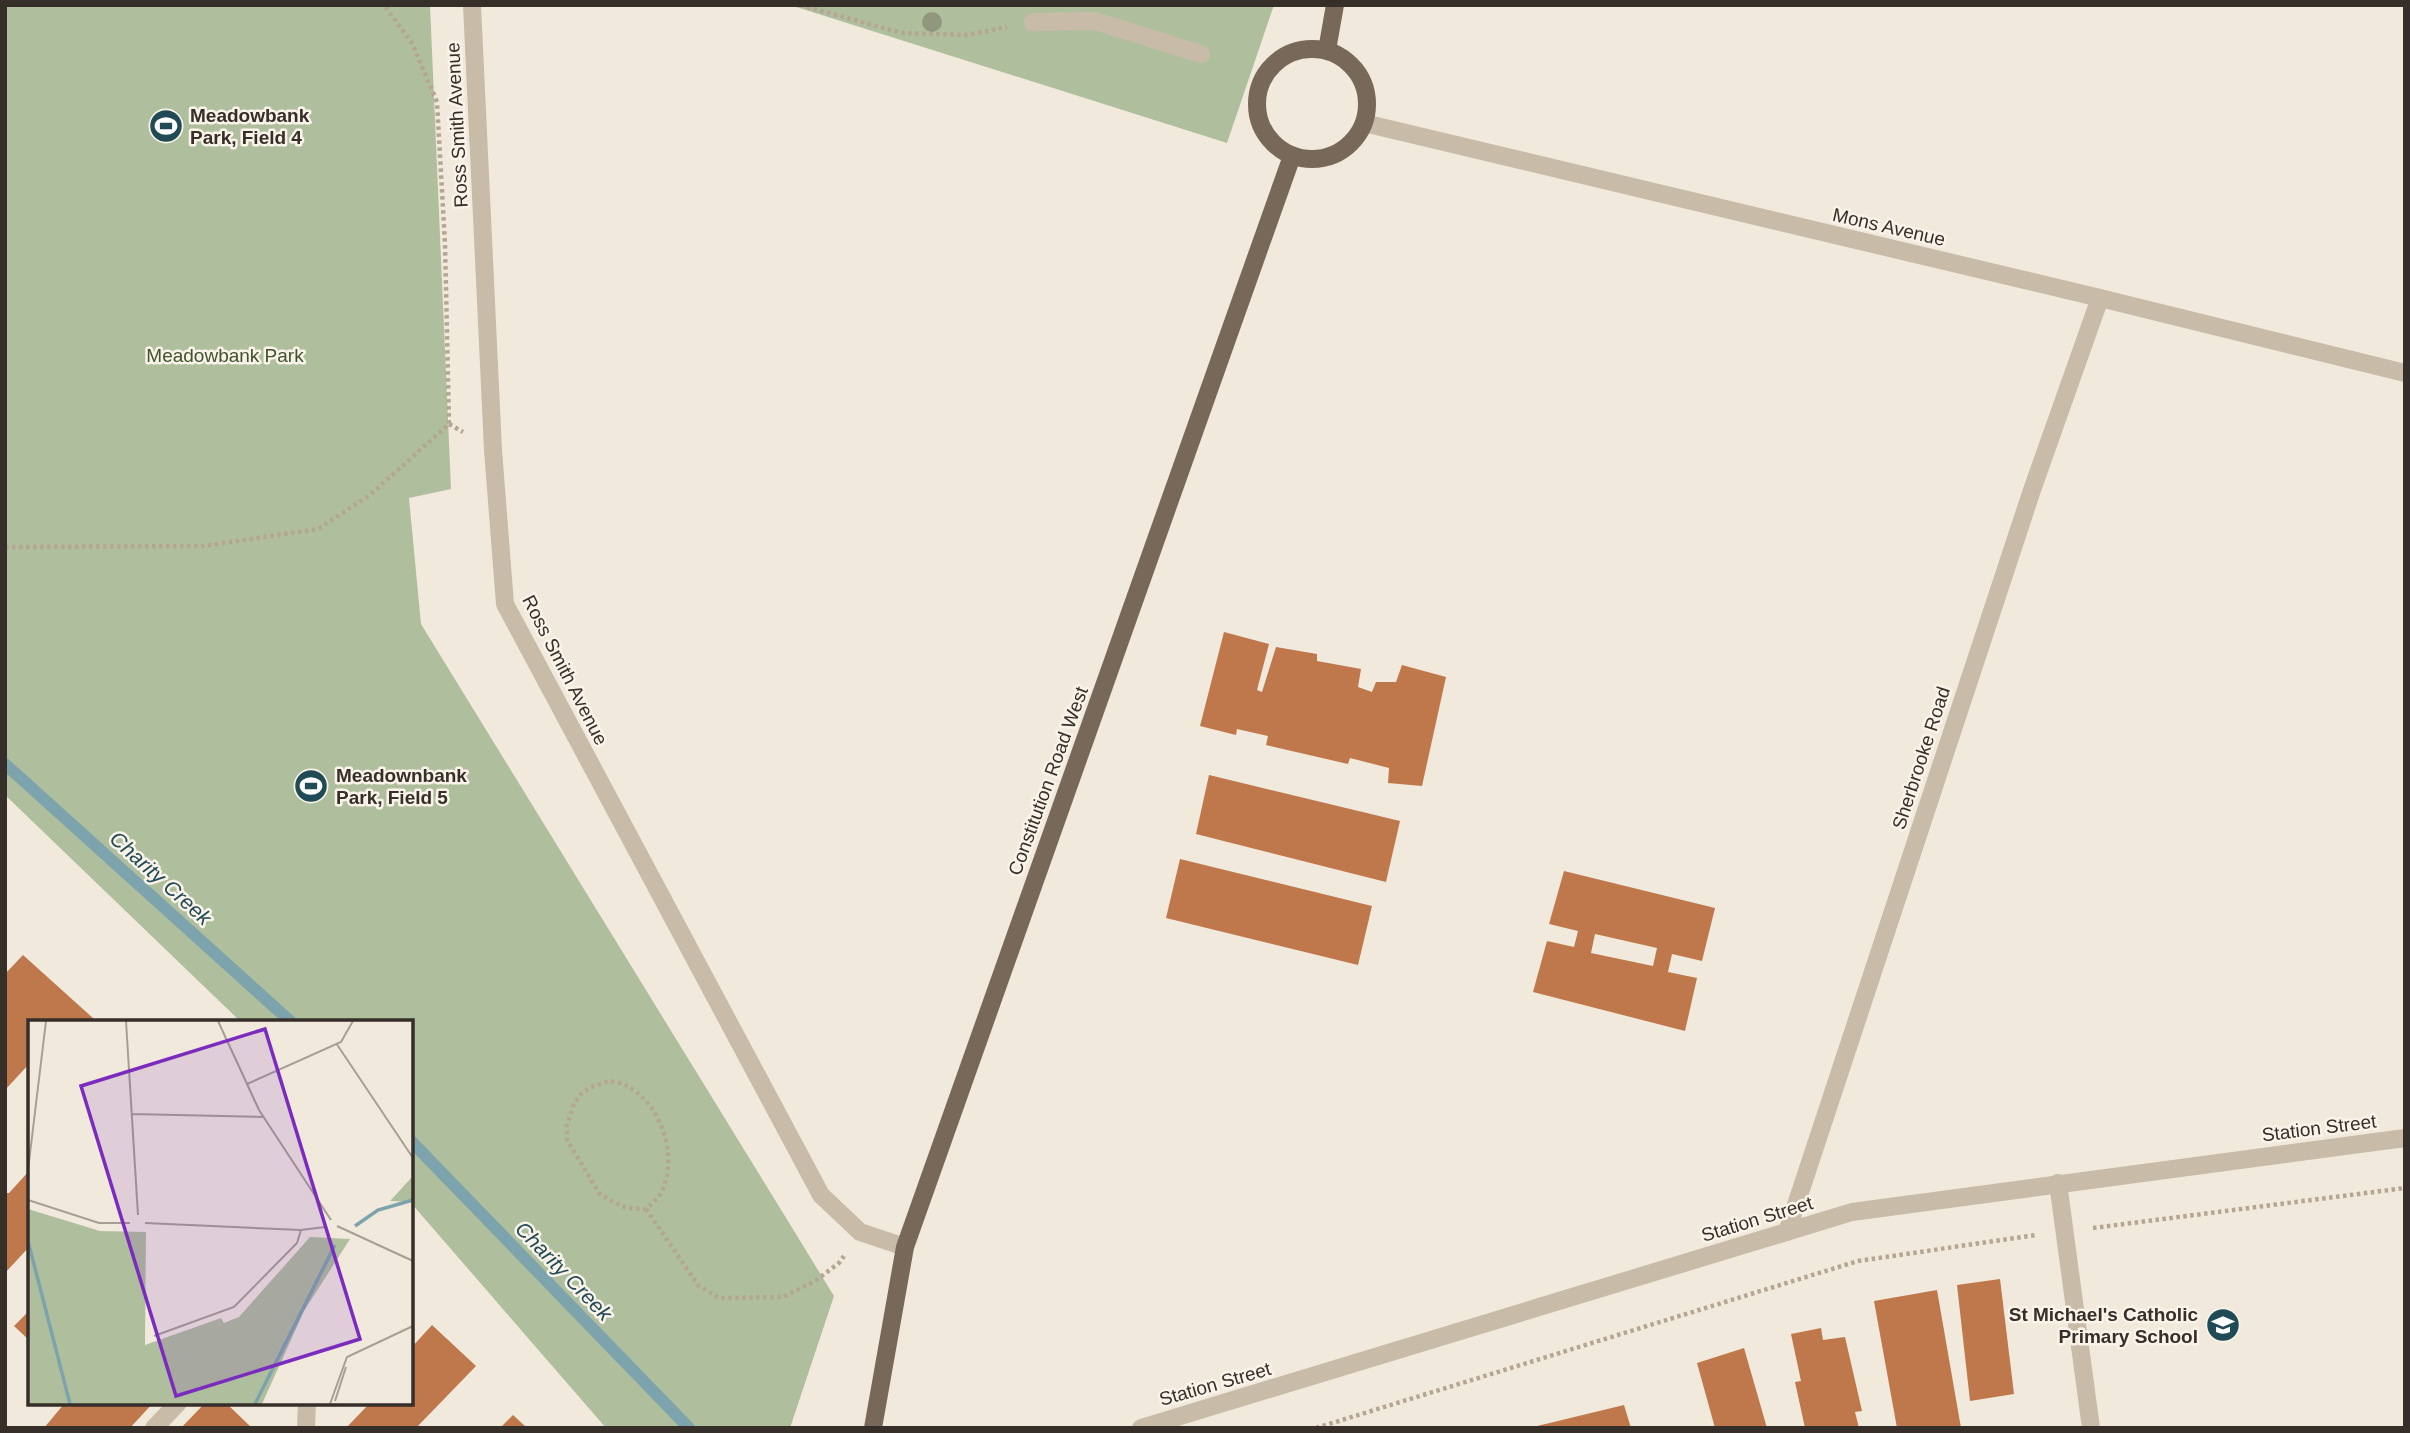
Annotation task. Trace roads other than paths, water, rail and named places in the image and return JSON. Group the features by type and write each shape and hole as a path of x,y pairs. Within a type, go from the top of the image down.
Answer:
{"main road":[{"path":"1327,50 1335,5"},
{"path":"1309,48 1327,50 1343,58 1357,71 1364,87 1367,105 1364,123 1355,138 1343,150 1326,157 1309,159 1292,156 1276,146 1264,132 1257,114 1257,95 1263,77 1275,62 1290,52 1309,48"},
{"name":"Constitution Road West","path":"873,1428 905,1247 1292,156"}],"street":[{"name":"Ross Smith Avenue","path":"472,5 493,450 505,604 821,1195 860,1232 905,1247"},
{"path":"1095,21 1106,5"},
{"path":"1033,22 1095,21 1201,54"},
{"name":"Mons Avenue","path":"1364,123 2405,373"},
{"name":"Sherbrooke Road","path":"1787,1232 2032,490 2100,298"},
{"name":"Station Street","path":"1141,1428 1852,1212 2405,1138"},
{"path":"2058,1183 2091,1428"},
{"path":"154,1428 176,1405"},
{"path":"306,1428 307,1405"}],"waterway":[{"name":"Charity Creek","path":"5,764 289,1020"},
{"name":"Charity Creek","path":"413,1143 689,1428"}],"place":[{"name":"Meadowbank Park, Field 4","path":"166,126"},
{"name":"Meadownbank Park, Field 5","path":"311,786"},
{"name":"St Michael's Catholic Primary School","path":"2223,1325"}],"park label":[{"name":"Meadowbank Park","path":"225,355"}]}
